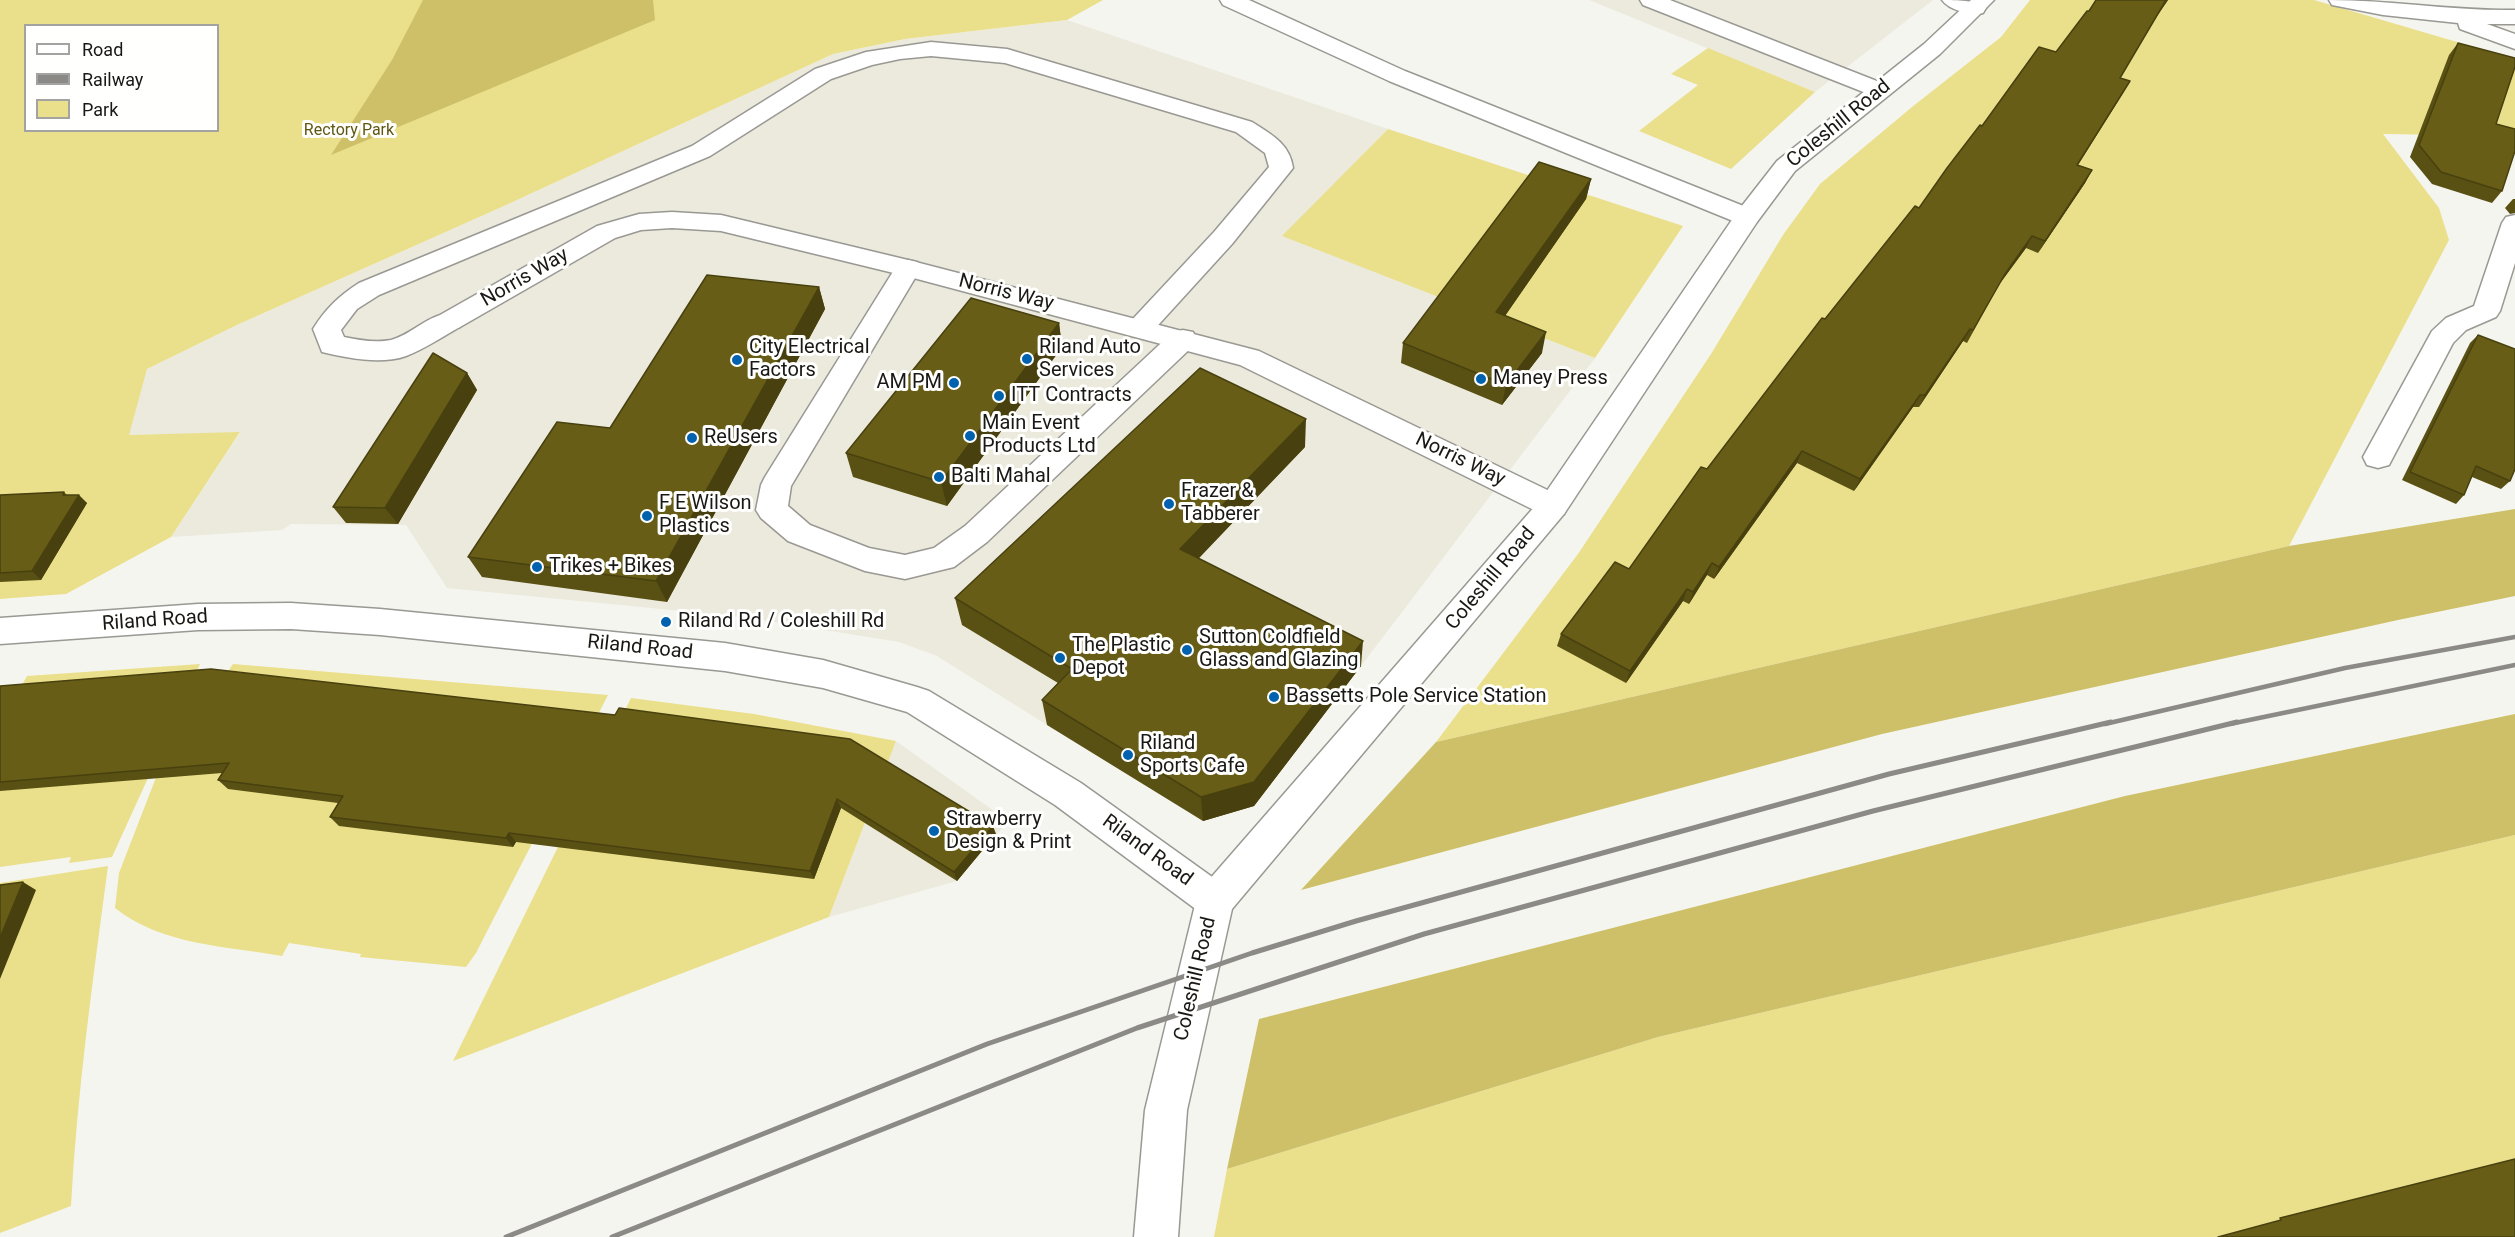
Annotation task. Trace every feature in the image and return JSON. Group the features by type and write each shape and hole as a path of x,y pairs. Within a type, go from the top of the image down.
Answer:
{"street":[{"path":"1231,0 1397,76 1747,218"},
{"path":"1651,0 1879,90"},
{"path":"2340,0 2416,11 2481,17 2515,17"},
{"name":"Coleshill Road","path":"1156,1237 1166,1110 1215,901 1553,506 1747,218 1786,166 1932,49 1970,3"},
{"path":"2416,11 2473,25 2515,42"},
{"name":"Norris Way","path":"1140,328 1231,229 1281,168 1280,156 1268,142 1244,127 1007,56 931,49 866,59 823,74 701,151 369,289 346,303 327,329 332,345 364,351 396,349 450,321 606,232 639,222 672,220 721,223 908,268 1249,358 1553,506"},
{"path":"2378,457 2442,338 2456,324 2486,311 2506,287 2515,223"},
{"path":"908,268 776,485 772,510 799,533 865,559 905,567 943,558 976,534 1183,339"},
{"name":"Riland Road","path":"0,631 198,617 291,616 380,622 725,657 823,674 917,701 1068,794 1215,901"}],"shaded area":[{"path":"1589,0 1933,0 1815,92"},
{"path":"1067,20 1388,129 1283,236 1595,358 1361,666 1047,725 937,656 899,642 743,617 447,588 406,525 291,524 282,530 171,537 240,433 128,435 147,369 239,324 504,206 833,54 905,39"},
{"path":"896,741 1008,821 957,881 829,917"}],"green space":[{"name":"Rectory Park","path":"0,0 1103,0 1067,20 905,39 833,54 504,206 239,324 147,369 129,435 240,432 171,537 66,594 0,599"},
{"path":"423,0 653,0 655,20 331,155 392,60"},
{"path":"2030,0 2314,0 2515,59 2515,136 2383,134 2439,208 2449,240 2289,546 1436,742 1578,554 1711,354 1783,235 1820,184 2001,37"},
{"path":"1708,48 1815,92 1731,169 1639,131 1698,85 1671,74"},
{"path":"1388,129 1683,226 1595,358 1282,236"},
{"path":"2515,509 2515,596 1882,734 1301,890 1436,742 2289,546"},
{"path":"200,664 112,857 69,863 71,857 0,867 0,724 27,676"},
{"path":"233,664 608,695 476,953 466,967 360,957 361,954 289,943 282,956 217,946 173,937 153,930 115,908 119,873 155,780"},
{"path":"631,698 754,714 896,741 829,917 453,1061"},
{"path":"2515,714 2515,835 1658,1037 1227,1169 1259,1019 2125,796"},
{"path":"2515,835 2515,1237 1214,1237 1227,1169 1658,1037"},
{"path":"108,866 81,1078 71,1206 0,1233 0,883"}],"building":[{"path":"2096,0 2166,0 2120,78 2130,81 2077,165 2092,170 2045,241 2032,236 2005,274 1973,330 1970,329 1925,395 1920,395 1860,479 1802,451 1719,567 1712,563 1693,592 1687,589 1630,671 1561,634 1615,562 1629,569 1701,467 1707,469 1822,318 1825,319 1915,206 1919,208 2039,47 2056,52"},
{"path":"2458,43 2515,58 2515,67 2496,124 2515,129 2515,151 2502,191 2441,172 2419,145"},
{"path":"1539,162 1591,179 1496,312 1546,332 1506,385 1403,343"},
{"path":"707,275 819,287 656,581 468,557 557,422 610,428"},
{"path":"971,298 1059,323 941,482 846,453"},
{"path":"2478,335 2515,349 2515,469 2510,481 2476,466 2464,495 2410,472"},
{"path":"433,353 467,373 385,508 333,507"},
{"path":"1200,368 1306,419 1180,549 1363,641 1254,782 1201,797 1042,700 1072,669 955,598"},
{"path":"64,492 63,495 79,495 32,571 0,573 0,495"},
{"path":"211,669 615,715 619,708 850,739 993,826 954,872 837,799 810,871 509,833 506,838 330,817 343,796 218,780 229,763 0,782 0,686"},
{"path":"23,882 0,938 0,885"},
{"path":"2515,1159 2515,1237 2218,1237 2281,1220 2280,1218"}],"railway":[{"path":"2105,724 2345,668 2515,637"},
{"path":"2230,724 2515,665"},
{"path":"506,1237 987,1044 1252,953 1356,921 1889,774 2111,722"},
{"path":"612,1237 1137,1028 1424,934 1873,811 2237,722"}],"place":[{"name":"Riland Auto Services","path":"1027,359"},
{"name":"City Electrical Factors","path":"737,360"},
{"name":"Maney Press","path":"1481,379"},
{"name":"AM PM","path":"954,383"},
{"name":"ITT Contracts","path":"999,396"},
{"name":"Main Event Products Ltd","path":"970,436"},
{"name":"ReUsers","path":"692,438"},
{"name":"Balti Mahal","path":"939,477"},
{"name":"Frazer & Tabberer","path":"1169,504"},
{"name":"F E Wilson Plastics","path":"647,516"},
{"name":"Trikes + Bikes","path":"537,567"},
{"name":"Riland Rd / Coleshill Rd","path":"666,622"},
{"name":"Sutton Coldfield Glass and Glazing","path":"1187,650"},
{"name":"The Plastic Depot","path":"1060,658"},
{"name":"Bassetts Pole Service Station","path":"1274,697"},
{"name":"Riland Sports Cafe","path":"1128,755"},
{"name":"Strawberry Design & Print","path":"934,831"}]}
